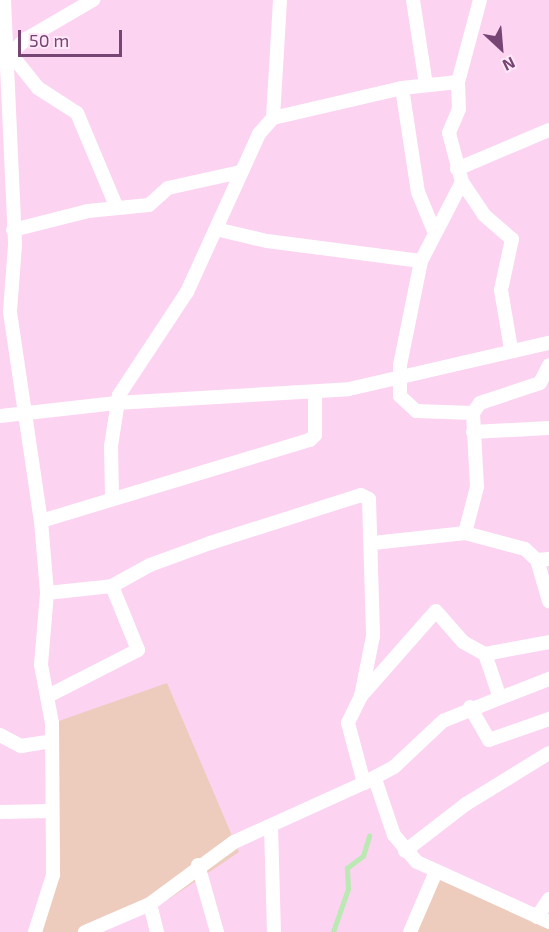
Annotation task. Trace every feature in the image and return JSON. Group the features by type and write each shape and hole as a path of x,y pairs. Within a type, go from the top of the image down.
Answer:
{"street":[{"path":"4,0 4,60 13,230 10,312 41,521 47,593 40,646 52,741 53,874 35,932"},
{"path":"4,60 93,0"},
{"path":"112,496 116,403 220,230 252,143 273,118 280,0"},
{"path":"413,0 426,85"},
{"path":"481,0 458,82 460,104 448,133 460,175 484,215 512,239 501,290 511,349"},
{"path":"4,60 38,88 77,113 117,208"},
{"path":"273,118 402,88 458,82"},
{"path":"402,88 418,192 434,231"},
{"path":"473,413 411,409 400,396 398,380 422,261 460,175 549,130"},
{"path":"13,230 117,208 149,205 168,188 240,172"},
{"path":"220,230 267,241 422,261"},
{"path":"0,416 116,403 315,392 398,380 511,349 549,343"},
{"path":"465,533 477,487 473,413 480,403 540,383 549,365"},
{"path":"41,521 112,496 310,440 315,435 315,392"},
{"path":"473,432 549,428"},
{"path":"47,593 112,586 150,565 361,495 371,505 373,636 361,696 348,723 389,826 405,851 435,874 543,919 549,899"},
{"path":"373,543 465,533 525,549 543,560 549,601"},
{"path":"48,696 138,650 112,586"},
{"path":"361,696 432,612 439,613 469,647 485,654 549,642"},
{"path":"485,654 500,698"},
{"path":"85,932 150,904 198,865 271,826 370,781 443,721 470,707 549,679"},
{"path":"470,707 489,740 549,719"},
{"path":"0,735 21,746 52,741"},
{"path":"405,851 466,804 549,753"},
{"path":"0,812 52,811"},
{"path":"271,826 274,932"},
{"path":"198,865 217,932"},
{"path":"410,932 435,874"},
{"path":"150,904 157,932"}],"shaded area":[{"path":"0,0 549,0 549,924 416,932 0,932"},
{"path":"167,683 239,852 169,899 78,932 38,932 60,870 56,722"},
{"path":"439,878 549,924 549,932 416,932"}],"waterway":[{"path":"333,932 348,889 347,868 363,856 369,836"}]}
